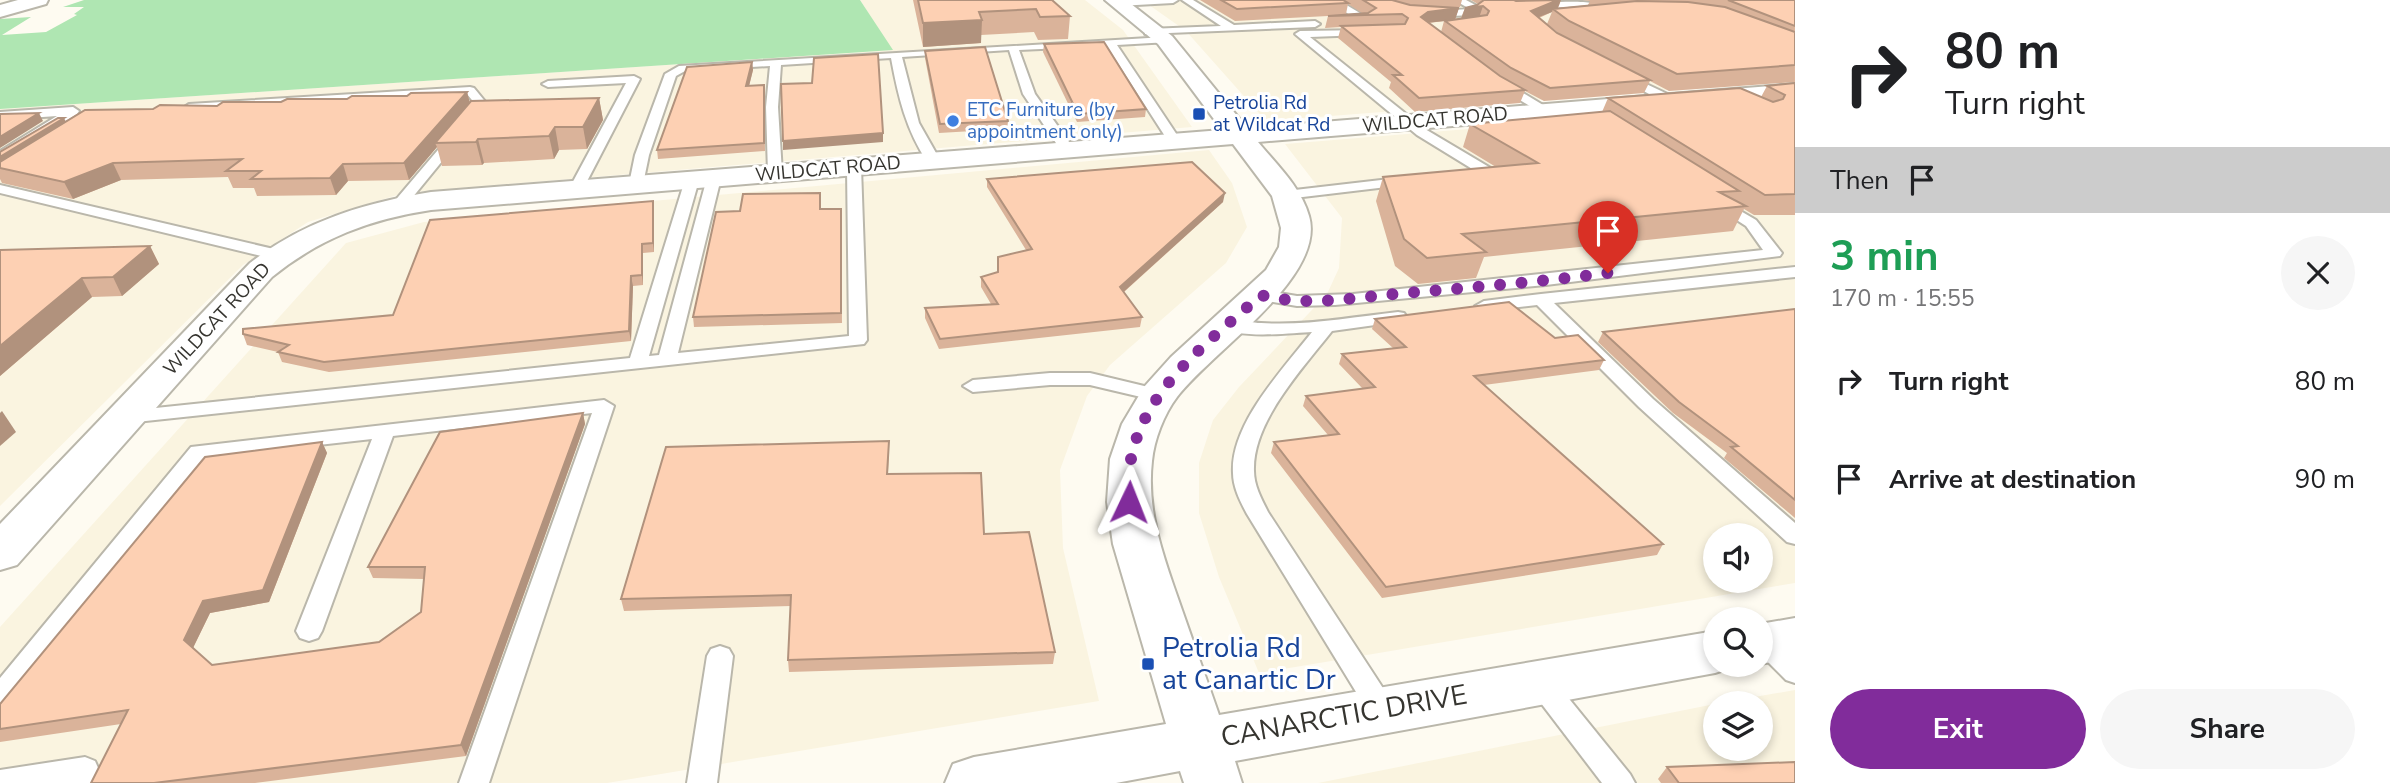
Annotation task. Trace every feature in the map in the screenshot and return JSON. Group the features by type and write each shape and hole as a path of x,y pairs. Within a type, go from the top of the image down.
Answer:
{"street":[{"path":"0,11 39,0"},
{"path":"1116,1 1160,36 1241,135 1286,195 1296,216 1295,246 1288,263 1261,295 1184,365 1158,395 1142,424 1131,459 1129,502 1136,544 1182,691 1208,762"},
{"name":"WILDCAT ROAD","path":"0,553 278,255 331,226 397,206 636,184 1547,111 1586,116 1672,101 1795,91"},
{"name":"CANARCTIC DRIVE","path":"974,783 1208,762 1382,710 1703,654"}],"lane":[{"path":"1116,1 1173,0"},
{"path":"1187,0 1232,28"},
{"path":"636,184 642,155 674,71 896,54 1110,42 1232,28 1364,19 1331,0"},
{"path":"1418,15 1472,12 1476,8 1459,0"},
{"path":"1497,0 1512,7 1586,3 1579,0"},
{"path":"1547,18 1585,14"},
{"path":"1465,25 1478,23"},
{"path":"1370,32 1300,34 1408,122 1489,173 1462,175"},
{"path":"1079,36 1160,36"},
{"path":"1110,42 1175,141"},
{"path":"1013,47 1029,94 1067,149"},
{"path":"896,54 910,119 917,139 933,160"},
{"path":"775,173 772,107 776,62"},
{"path":"1615,72 1672,101"},
{"path":"1490,77 1547,111"},
{"path":"548,84 634,79 576,189"},
{"path":"169,109 470,90 482,105 397,206"},
{"path":"1724,96 1756,110"},
{"path":"0,116 73,111 0,157"},
{"path":"1438,142 1465,139"},
{"path":"127,416 858,340 854,167"},
{"path":"667,360 703,179"},
{"path":"638,363 703,179"},
{"path":"1286,195 1421,179"},
{"path":"0,189 85,212 278,255"},
{"path":"1261,295 1275,299 1315,300 1525,284 1774,253 1751,223 1706,194"},
{"path":"1460,309 1795,272"},
{"path":"1525,284 1646,403 1795,536"},
{"path":"1228,325 1264,329 1326,326 1420,314"},
{"path":"1326,326 1265,408 1246,448 1243,469 1246,488 1258,514 1382,710"},
{"path":"973,386 1050,379 1090,379 1158,395"},
{"path":"0,697 198,452 604,406 474,783"},
{"path":"309,631 385,431"},
{"path":"702,783 720,656"},
{"path":"1540,682 1620,783"},
{"path":"0,783 85,770 78,783"}],"shaded area":[{"path":"860,0 1085,0 1123,30 1192,127 404,193 308,222 243,265 0,506 0,109 892,50"},
{"path":"1142,0 1795,0 1795,80 1266,121 1186,31"},
{"path":"1795,102 1795,583 1773,587 1773,523 1703,523 1703,593 1735,593 1259,673 1219,577 1199,513 1199,463 1213,420 1239,387 1327,294 1339,268 1342,218 1285,144"},
{"path":"1209,150 1232,183 1247,227 1226,263 1110,365 1087,396 1060,470 1063,548 1099,701 607,783 0,783 0,627 346,243 424,222"},
{"path":"1795,690 1795,783 1318,783 1703,706 1703,761 1773,761 1773,694"}],"green space":[{"path":"84,0 860,0 893,50 0,109 0,19 31,17 2,35 46,32 77,15 74,14 84,7 63,7"}],"building":[{"path":"918,0 1052,0 1070,16 1040,17 1036,9 979,12 982,20 923,23"},
{"path":"1221,0 1343,0 1348,3 1237,9"},
{"path":"1363,0 1392,0 1410,5 1459,8 1428,12 1421,17 1500,76 1525,90 1419,98 1393,75 1402,75 1341,26 1405,24 1408,18 1402,14 1328,16 1368,13 1376,8"},
{"path":"1484,0 1558,0 1531,11 1557,33 1650,80 1550,88 1511,68 1445,21 1487,15 1489,11 1483,6 1465,8"},
{"path":"1728,0 1795,0 1795,26"},
{"path":"1637,1 1688,2 1725,7 1795,32 1795,65 1677,74 1569,21 1553,9"},
{"path":"1104,42 1146,109 1078,114 1044,44"},
{"path":"985,47 1008,121 940,124 925,51"},
{"path":"878,54 883,133 783,141 781,84 812,83 814,58"},
{"path":"752,62 746,86 764,85 764,143 657,150 687,67"},
{"path":"1795,83 1795,194 1765,195 1608,98 1740,88 1773,102 1783,99 1785,95 1767,86"},
{"path":"467,92 404,163 343,164 330,178 251,179 261,171 226,171 242,159 113,163 64,182 0,168 0,162 85,110 153,109 160,105 217,106 223,102 281,102 287,99 347,99 352,96"},
{"path":"599,98 583,127 555,127 549,136 435,143 471,101"},
{"path":"1610,111 1739,191 1719,192 1746,206 1462,234 1486,252 1427,258 1404,239 1383,177 1538,163 1470,124"},
{"path":"39,113 0,137 0,114"},
{"path":"58,118 64,118 0,157 0,152"},
{"path":"1192,162 1225,193 1120,287 1142,317 940,339 925,308 998,304 981,277 998,272 998,257 1032,249 987,179"},
{"path":"820,193 820,209 841,209 841,313 693,317 716,212 740,211 743,194"},
{"path":"653,201 653,243 642,244 642,275 631,276 629,331 324,362 278,352 289,345 243,334 243,329 393,315 430,220"},
{"path":"150,246 113,277 82,278 0,346 0,250"},
{"path":"1509,302 1555,338 1578,335 1604,360 1474,376 1663,544 1386,587 1274,442 1339,434 1306,396 1375,387 1342,354 1406,347 1375,319"},
{"path":"1795,309 1795,500 1731,447 1738,446 1679,402 1603,332"},
{"path":"583,413 461,745 154,783 91,783 128,710 0,729 0,704 205,457 322,442 263,590 203,601 184,640 212,665 379,642 421,612 425,567 368,567 440,432"},
{"path":"889,441 887,474 981,473 984,534 1029,532 1055,652 788,660 791,595 621,599 666,447"},
{"path":"1795,762 1795,783 1679,783 1667,767"}],"place":[{"name":"Petrolia Rd at Wildcat Rd","path":"1199,114"},
{"name":"ETC Furniture (by appointment only)","path":"953,121"},
{"name":"Petrolia Rd at Canartic Dr","path":"1148,664"}],"route":[{"path":"1129,502 1131,459 1142,424 1158,395 1184,365 1261,295 1295,301 1315,300 1525,284 1608,273"}]}
